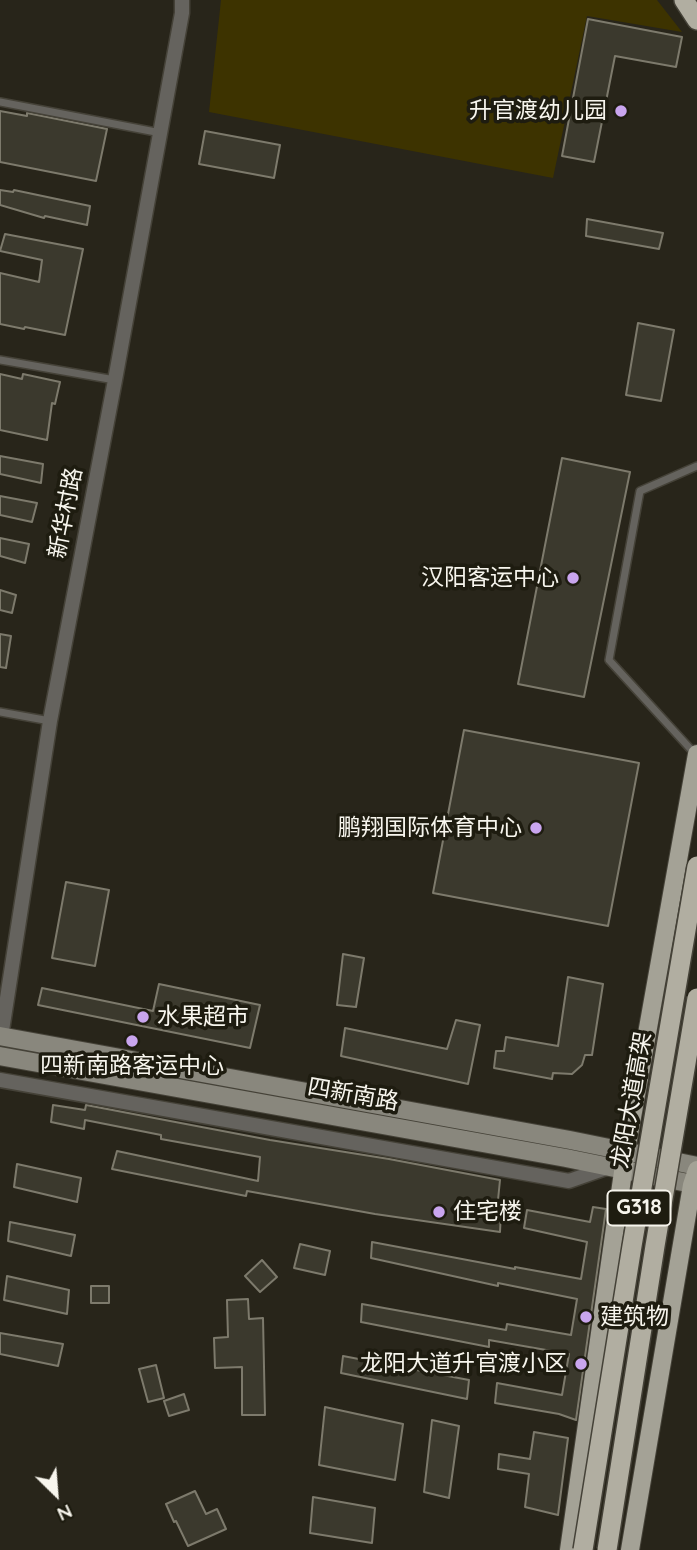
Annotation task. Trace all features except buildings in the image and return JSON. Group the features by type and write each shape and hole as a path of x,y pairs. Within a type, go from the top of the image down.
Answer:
{"highway":[{"path":"684,0 697,20"},
{"name":"龙阳大道高架","path":"583,1550 697,866"},
{"name":"龙阳大道高架","path":"607,1550 697,998"}],"main road":[{"path":"569,1550 616,1169 626,1151 697,755"},
{"name":"四新南路","path":"1,1036 626,1151 696,1176"},
{"name":"四新南路","path":"0,1056 616,1169 696,1176"},
{"path":"630,1550 696,1176"}],"street":[{"name":"新华村路","path":"1,1036 3,1004 50,721 115,380 182,13 182,0"},
{"path":"0,1080 569,1181 616,1169"}],"lane":[{"path":"0,103 160,133"},
{"path":"0,360 115,380"},
{"path":"697,466 640,491 609,660 697,755"},
{"path":"0,712 50,721"}],"shaded area":[{"path":"221,0 657,0 682,32 587,16 553,178 209,112"}],"place":[{"name":"升官渡幼儿园","path":"621,111"},
{"name":"汉阳客运中心","path":"573,578"},
{"name":"鹏翔国际体育中心","path":"536,828"},
{"name":"水果超市","path":"143,1017"},
{"name":"四新南路客运中心","path":"132,1041"},
{"name":"住宅楼","path":"439,1212"},
{"name":"建筑物","path":"586,1317"},
{"name":"龙阳大道升官渡小区","path":"581,1364"}]}
